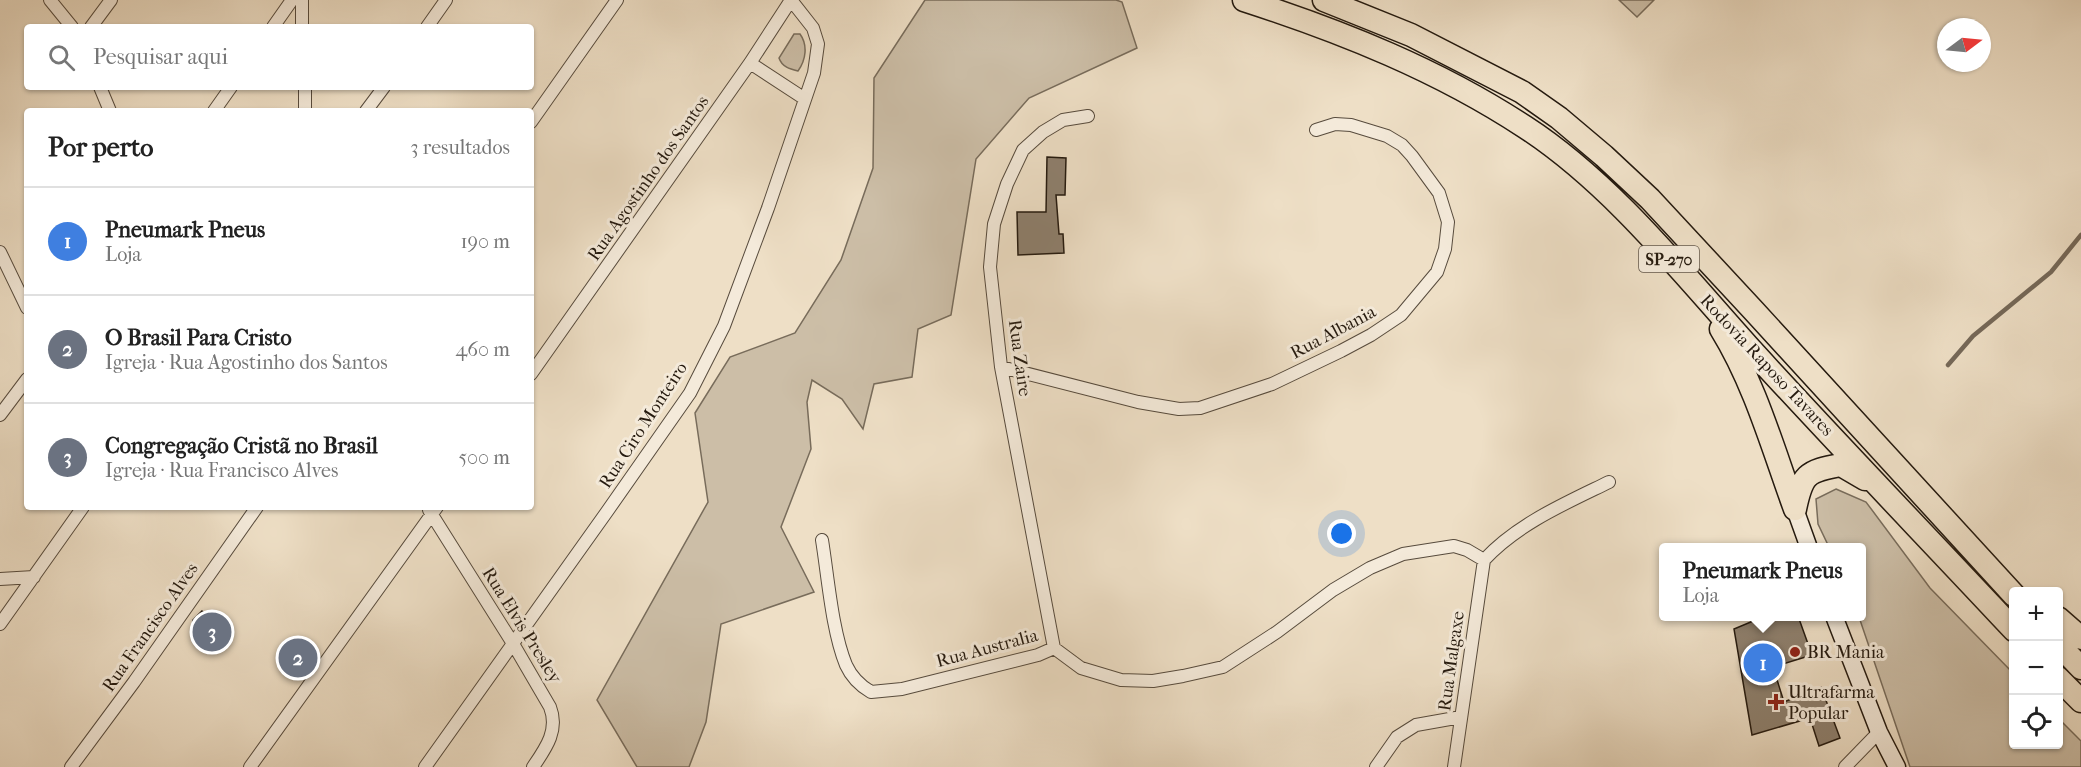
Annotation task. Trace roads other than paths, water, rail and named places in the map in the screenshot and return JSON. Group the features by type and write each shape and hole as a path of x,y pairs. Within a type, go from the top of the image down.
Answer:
{"highway":[{"name":"Rodovia Raposo Tavares","path":"1244,0 1319,25 1390,53 1467,91 1528,128 1587,174 1671,260 1758,357 2009,626"},
{"name":"Rodovia Raposo Tavares","path":"1324,0 1411,35 1522,92 1559,118 1604,156 1650,199 2009,591"},
{"path":"1671,260 1713,316 1734,350 1795,509"},
{"path":"1795,509 1799,489 1805,477 1824,468 1841,465 1883,489"},
{"path":"1985,564 2019,587"},
{"path":"2063,622 2081,638"},
{"path":"2063,649 2081,668"},
{"path":"2063,683 2081,701"}],"main road":[{"path":"1795,509 1807,543"},
{"path":"1836,621 1879,732 1898,767"}],"street":[{"path":"50,0 70,24"},
{"path":"93,24 111,0"},
{"path":"275,24 292,0"},
{"path":"302,0 302,24"},
{"path":"429,24 446,0"},
{"path":"534,118 617,0"},
{"name":"Rua Agostinho dos Santos","path":"534,370 750,63 791,0"},
{"name":"Rua Ciro Monteiro","path":"425,767 690,393 724,326 768,208 814,73 818,44 813,28 791,0"},
{"path":"750,63 805,99"},
{"path":"101,90 109,108"},
{"path":"216,108 229,90"},
{"path":"305,90 306,108"},
{"path":"368,108 382,90"},
{"name":"Rua Zaire","path":"1054,648 1001,366 990,267 994,224 1007,184 1023,150 1043,132 1063,120 1088,116"},
{"name":"Rua Albania","path":"1001,366 1138,402 1179,410 1200,408 1272,384 1371,335 1401,315 1437,272 1445,249 1448,222 1439,193 1402,145 1387,136 1351,125 1335,124 1316,130"},
{"path":"0,252 24,302"},
{"path":"0,415 24,383"},
{"path":"1484,560 1496,546 1522,529 1562,505 1609,482"},
{"path":"0,624 81,510"},
{"name":"Rua Francisco Alves","path":"71,767 134,682 254,510"},
{"path":"250,767 432,510"},
{"name":"Rua Elvis Presley","path":"432,510 541,691 554,717 549,743 533,767"},
{"name":"Rua Australia","path":"822,540 837,636 846,665 855,680 871,692 902,689 1038,655 1054,648 1081,668 1121,680 1153,681 1183,676 1223,667 1277,632 1333,590 1370,568 1403,554 1454,546 1467,550 1484,560"},
{"name":"Rua Malgaxe","path":"1454,767 1484,560"},
{"path":"0,579 34,576"},
{"path":"1376,767 1397,737 1416,725 1461,717"},
{"path":"1845,767 1879,732"}],"waterway":[{"path":"1948,365 1973,336 2051,272 2081,235"}],"place":[{"name":"Congregação Cristã no Brasil","path":"212,632"},
{"name":"BR Mania","path":"1795,652"},
{"name":"O Brasil Para Cristo","path":"298,658"},
{"name":"Pneumark Pneus","path":"1763,663"},
{"name":"Ultrafarma Popular","path":"1776,702"}]}
